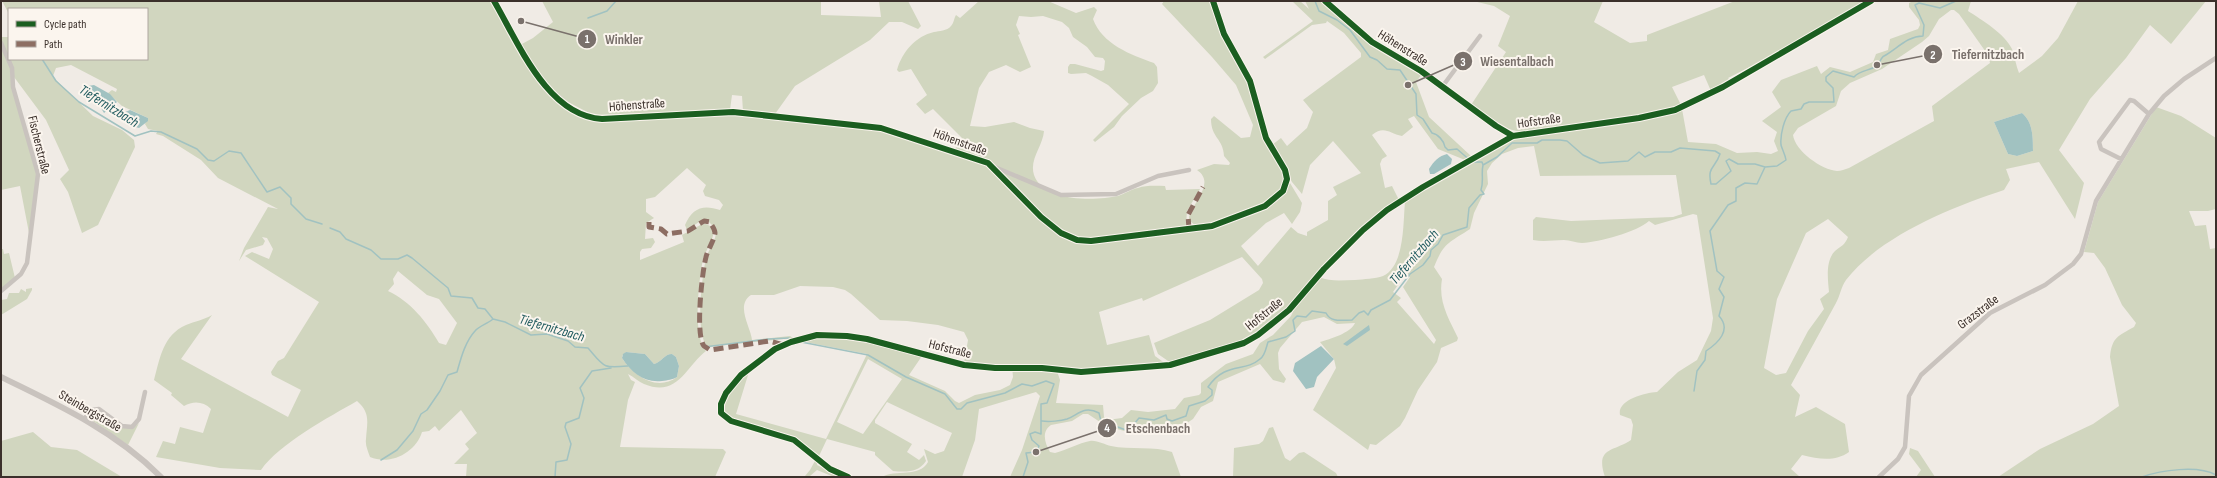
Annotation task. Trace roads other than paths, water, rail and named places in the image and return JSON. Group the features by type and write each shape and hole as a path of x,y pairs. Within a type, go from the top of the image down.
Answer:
{"street":[{"name":"Höhenstraße","path":"494,1 539,79 574,111 584,116 602,119 733,112 867,126 939,146 988,164 1061,195 1079,196 1119,194 1158,176 1189,170"},
{"name":"Höhenstraße","path":"988,164 1041,217 1061,233 1077,240 1108,240 1212,226 1235,219 1271,203 1283,191 1287,182 1287,175 1266,138 1250,81 1224,34 1213,1"},
{"name":"Höhenstraße","path":"1325,1 1372,42 1397,56 1496,126 1513,136"},
{"name":"Hofstraße","path":"848,477 830,469 794,440 731,421 724,416 721,408 723,399 741,375 765,355 784,344 804,338 827,335 847,336 880,342 958,364 982,367 1035,368 1090,372 1152,368 1183,362 1244,343 1258,335 1289,310 1324,269 1370,223 1395,204 1513,136 1639,118 1675,110 1735,80 1871,1"},
{"path":"1442,87 1480,36"},
{"name":"Fischerstraße","path":"1,43 8,59"},
{"name":"Grazstraße","path":"1879,477 1898,459 1905,447 1909,396 1921,375 1990,313 2045,285 2073,264 2083,248 2094,208 2120,159 2149,114 2164,96 2184,79 2216,58"},
{"name":"Fischerstraße","path":"1,291 21,274 27,263 38,177 13,87 12,68 8,60"},
{"path":"2120,159 2101,149 2099,142 2130,100 2134,101 2149,114"},
{"name":"Steinbergstraße","path":"1,377 85,418 122,443 161,477"},
{"path":"85,418 91,411 99,409 122,426 132,427 140,416 145,392"}],"water":[{"path":"94,85 110,94 117,102 104,113 98,103 84,95 84,89 88,86"},
{"path":"130,110 148,118 148,121 139,128 132,126 123,113"},
{"path":"2022,113 2030,125 2033,151 2017,156 2008,154 1994,122"},
{"path":"1447,154 1452,159 1451,164 1434,174 1430,174 1429,169 1433,164 1439,158"},
{"path":"1369,325 1370,330 1347,346 1343,344"},
{"path":"1321,346 1334,359 1317,377 1314,387 1306,389 1293,371 1295,363"},
{"path":"626,352 645,354 654,364 659,362 667,355 672,354 676,357 679,366 677,377 662,381 644,379 634,372 622,358 623,354"}],"waterway":[{"path":"588,18 607,11 616,1"},
{"path":"1315,1 1319,11 1337,20 1350,30 1370,57 1377,60 1387,69 1400,70 1416,94 1417,115 1423,119 1432,133 1440,138 1448,150 1457,149 1472,162 1482,162 1483,165"},
{"name":"Tiefernitzbach","path":"1042,421 1064,420 1085,410 1099,413 1101,421 1126,430 1130,429 1139,418 1154,420 1166,415 1167,419 1172,421 1186,416 1189,406 1205,401 1212,395 1212,390 1208,387 1221,374 1228,370 1248,366 1254,363 1263,356 1268,342 1286,337 1295,331 1293,320 1297,316 1306,317 1312,311 1326,313 1334,320 1352,320 1359,313 1364,311 1368,315 1371,310 1390,300 1410,274 1423,265 1430,256 1431,250 1438,244 1443,235 1467,227 1469,208 1480,195 1484,194 1481,190 1483,165 1497,157 1512,143 1537,143 1542,140 1567,141 1583,155 1600,163 1628,161 1639,152 1645,157 1655,152 1671,152 1680,148 1715,151 1720,154 1710,174 1711,184 1716,184 1731,171 1726,161 1729,159 1738,164 1755,164 1765,167 1777,166 1786,160 1781,145 1781,136 1784,122 1791,111 1801,109 1804,104 1809,102 1834,102 1833,88 1826,81 1826,77 1833,71 1854,77 1859,73 1877,66 1883,57 1907,40 1923,36 1924,25 1915,5 1919,3 1940,8 1956,1"},
{"name":"Tiefernitzbach","path":"43,60 56,81 79,102 135,136 151,131 161,132 197,149 208,160 214,161 229,151 241,153 267,192 280,187 291,198 291,204 306,219 322,224"},
{"path":"1694,391 1697,371 1705,360 1706,351 1719,340 1724,331 1723,321 1719,316 1724,297 1719,289 1724,277 1717,271 1710,231 1728,205 1736,201 1736,188 1745,183 1757,184 1765,167"},
{"name":"Tiefernitzbach","path":"330,228 340,232 346,239 371,250 381,259 398,259 407,255 448,288 451,296 472,298 478,308 485,309 493,319 505,322 531,335 547,334 568,341 575,347 588,348 598,360 605,365 613,367 628,366"},
{"path":"381,460 397,450 413,431 421,414 427,410 440,391 448,375 457,372 464,350 472,335 475,331 493,319"},
{"name":"Tiefernitzbach","path":"704,347 789,338"},
{"name":"Tiefernitzbach","path":"801,342 868,355 906,377 945,394 957,409 961,409 967,403 1005,393 1022,384 1032,386 1046,381 1054,384 1047,403 1041,404 1041,434 1035,432 1030,434 1032,440 1039,446 1036,452 1026,453 1028,462 1023,477"},
{"path":"555,477 556,462 567,460 571,444 565,427 566,423 579,418 584,398 580,388 592,371 611,368"},
{"path":"2142,477 2159,472 2190,469 2200,470 2216,475"}],"place":[{"name":"Winkler","path":"521,21"},
{"name":"Tiefernitzbach","path":"1877,65"},
{"name":"Wiesentalbach","path":"1408,85"},
{"name":"Etschenbach","path":"1036,452"}]}
